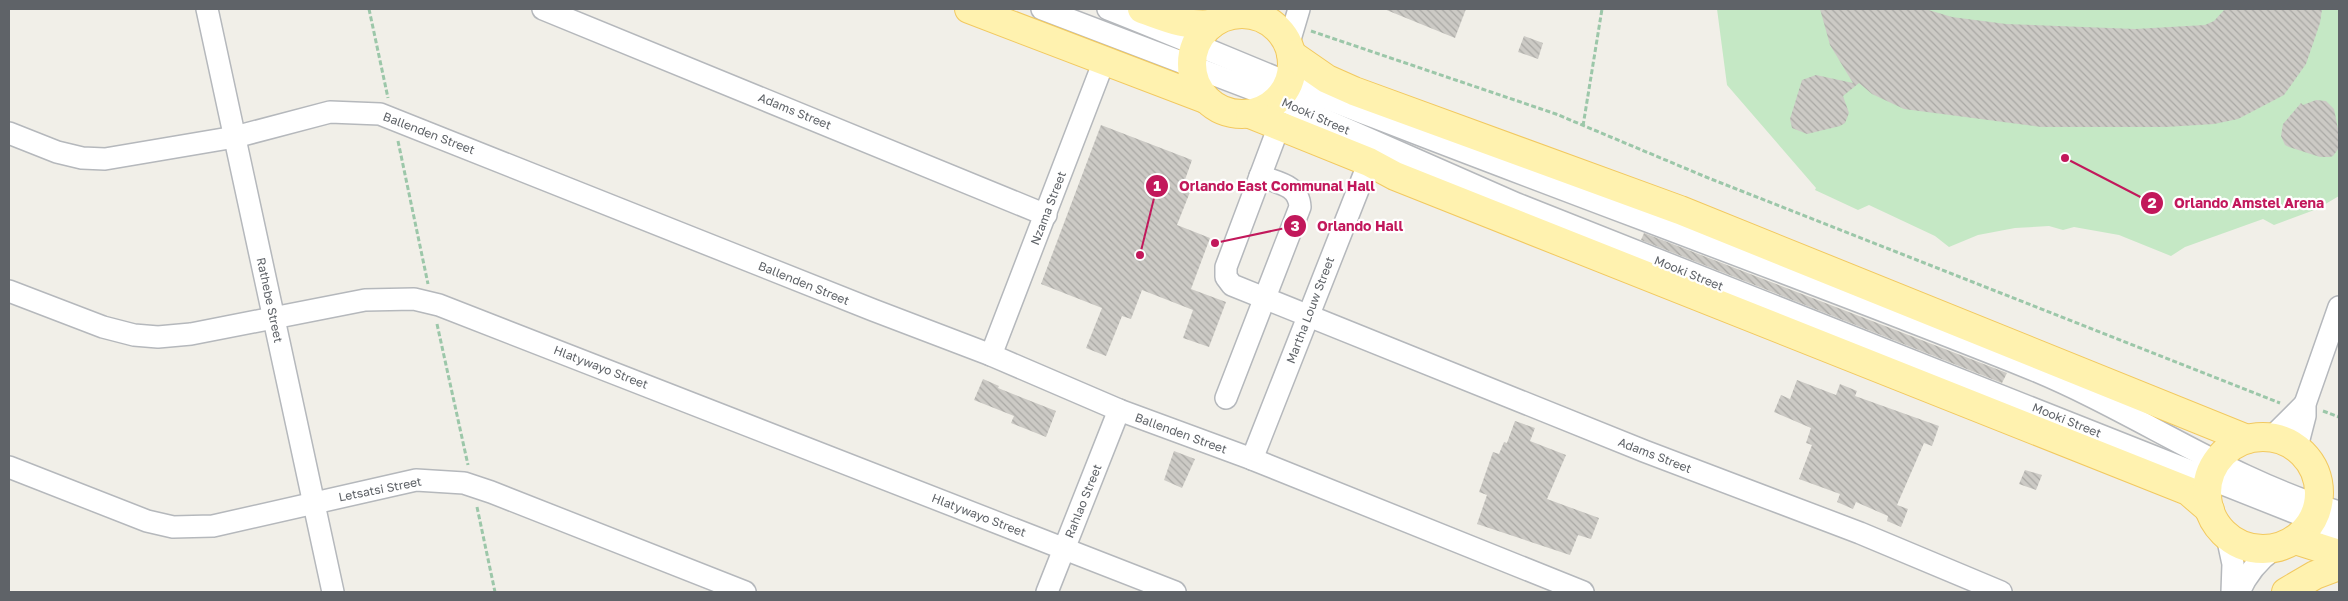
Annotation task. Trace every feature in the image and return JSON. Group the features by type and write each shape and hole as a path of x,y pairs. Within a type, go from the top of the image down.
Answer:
{"main road":[{"path":"969,9 1205,99"},
{"name":"Mooki Street","path":"1142,9 1183,24 1198,26 1200,44"},
{"path":"1205,99 1193,77 1200,44 1226,17 1247,11 1271,23 1281,33 1293,32"},
{"path":"1250,114 1265,109 1284,90 1292,68 1293,32"},
{"path":"1293,32 1327,79 1354,91 1680,210 2260,438 2297,447 2328,477 2319,484 2324,512 2284,544"},
{"name":"Mooki Street","path":"1205,99 1218,108 1234,113 1250,114 1368,162 1395,176 2188,491 2210,510"},
{"path":"2260,438 2225,451 2212,470 2207,494 2210,510 2216,524 2227,536 2249,548 2284,544 2339,554"},
{"path":"2286,592 2315,575 2339,566"}],"street":[{"name":"Rathebe Street","path":"207,9 333,592"},
{"name":"Adams Street","path":"542,9 1046,215"},
{"name":"Mooki Street","path":"1042,9 1200,44"},
{"name":"Mooki Street","path":"1108,9 1200,44 1284,90 1517,204 2324,512 2339,530"},
{"name":"Nzama Street","path":"991,355 1104,61"},
{"name":"Mooki Street","path":"1284,90 1372,116 1836,291 2037,371 2109,406 2212,470"},
{"name":"Ballenden Street","path":"9,132 57,152 82,158 105,158 235,137 330,112 380,114 402,121 872,310 991,355 1119,410 1252,459 1583,592"},
{"path":"1226,398 1300,207 1300,198 1295,191 1260,176 1279,126"},
{"name":"Martha Louw Street","path":"1252,459 1368,162"},
{"name":"Adams Street","path":"1260,176 1226,268 1226,277 1232,285 1644,451 1869,537 2001,592"},
{"name":"Hlatywayo Street","path":"9,291 103,327 134,335 158,337 191,334 365,300 414,299 439,305 1175,592"},
{"path":"2297,447 2304,406 2339,307"},
{"path":"2260,438 2304,406"},
{"name":"Rahlao Street","path":"1047,592 1119,410"},
{"name":"Letsatsi Street","path":"9,467 147,521 173,527 213,526 416,480 464,484 492,492 745,592"},
{"path":"2227,536 2233,564 2232,592"},
{"path":"2239,592 2252,568 2260,558 2284,544"}],"path":[{"path":"1584,126 1602,9"},
{"path":"1293,32 1306,29 1338,42 1556,114 1688,170 2230,384 2291,407 2304,406 2339,416"}],"green space":[{"path":"1717,9 2339,9 2339,196 2317,209 2274,225 2263,219 2185,247 2171,256 2119,235 2074,227 2063,230 2049,226 2015,228 1978,235 1949,247 1935,236 1869,205 1858,210 1815,190 1816,188 1727,85"}],"building":[{"path":"1384,9 1466,9 1455,38"},
{"path":"1820,9 1925,9 1952,17 2006,24 2135,29 2205,25 2214,21 2225,9 2322,9 2320,23 2306,64 2284,95 2238,119 2214,124 2166,127 2041,127 1904,109 1872,94 1859,83 1843,96 1849,113 1845,123 1807,134 1792,128 1790,119 1802,80 1816,75 1853,83 1830,45"},
{"path":"1524,36 1543,43 1538,59 1518,52"},
{"path":"2316,100 2326,101 2334,109 2339,134 2339,148 2330,157 2320,157 2289,147 2285,145 2281,136 2283,124 2301,103 2303,105"},
{"path":"1101,125 1192,160 1182,188 1190,192 1177,225 1210,238 1191,289 1226,302 1209,347 1183,338 1193,310 1142,290 1131,319 1122,316 1106,356 1086,348 1102,308 1041,284"},
{"path":"1644,233 2007,373 2002,383 1641,240"},
{"path":"983,379 999,386 998,388 1056,411 1046,437 1011,423 1014,416 974,400"},
{"path":"1797,380 1836,395 1840,384 1857,391 1855,396 1939,426 1932,446 1924,443 1897,505 1908,509 1901,527 1887,521 1888,516 1856,502 1853,509 1837,502 1840,494 1799,479 1812,445 1806,443 1811,428 1774,412 1781,395 1790,399"},
{"path":"1515,421 1535,428 1530,441 1566,455 1547,499 1599,518 1591,539 1578,535 1570,555 1477,524 1487,495 1479,492 1493,452 1499,454 1504,442 1507,443"},
{"path":"1174,451 1195,459 1182,488 1164,480"},
{"path":"2025,470 2042,475 2036,490 2019,484"}],"place":[{"name":"Orlando Amstel Arena","path":"2065,158"},
{"name":"Orlando Hall","path":"1215,243"},
{"name":"Orlando East Communal Hall","path":"1140,255"}]}
